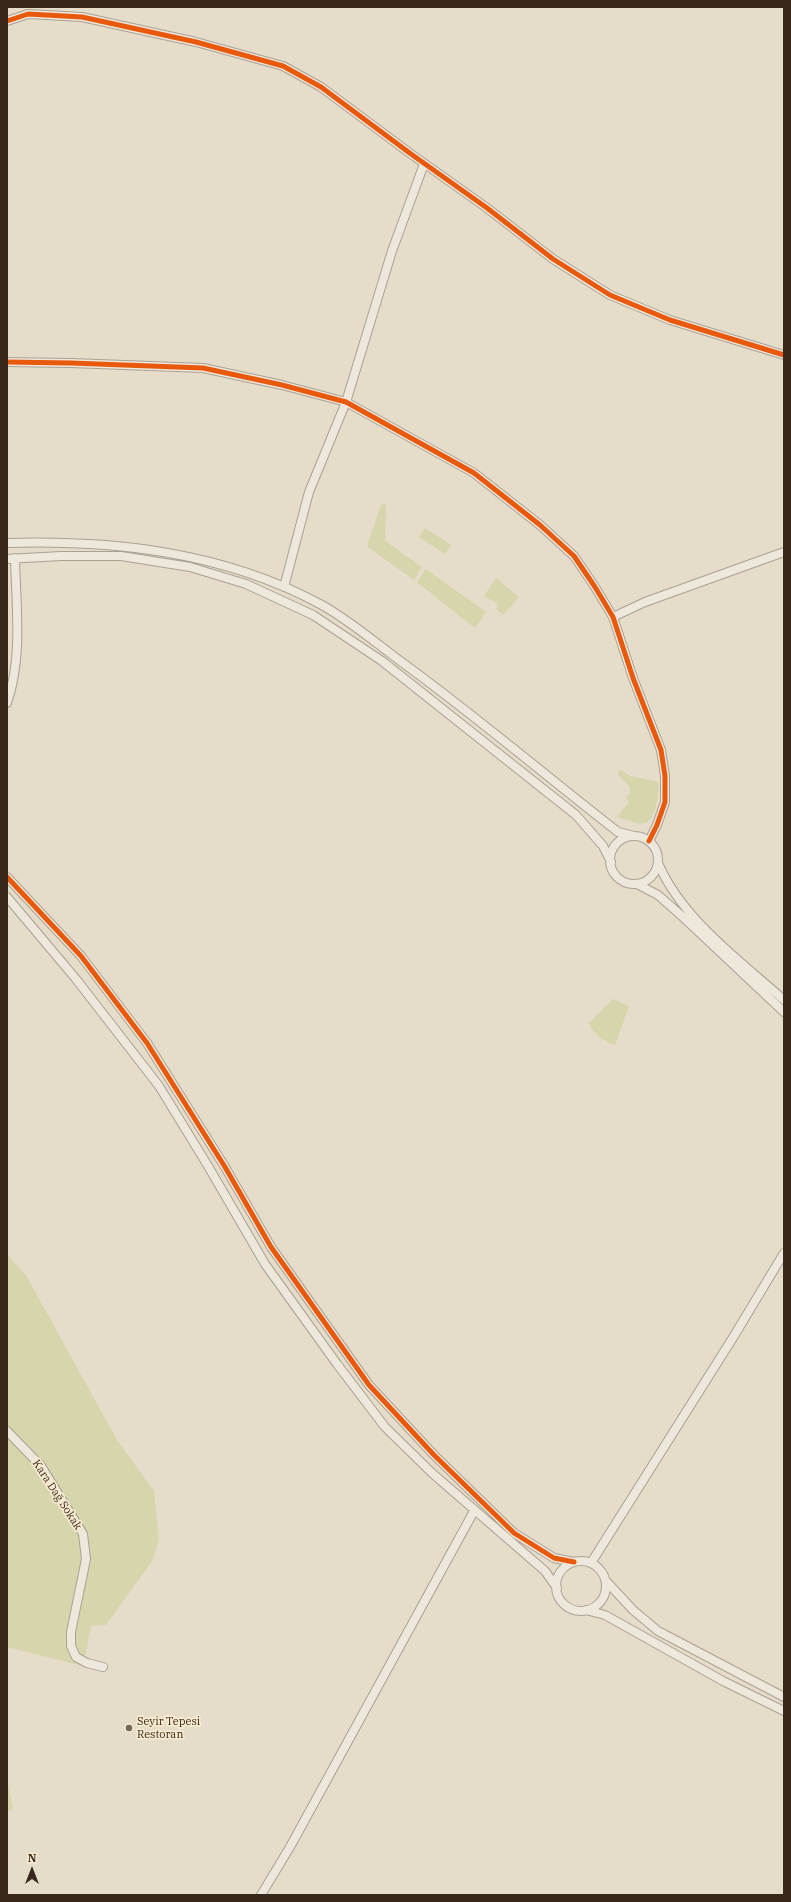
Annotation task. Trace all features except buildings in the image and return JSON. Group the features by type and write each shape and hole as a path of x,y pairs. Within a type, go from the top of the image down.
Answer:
{"street":[{"path":"7,21 28,14 82,16 196,42 283,66 322,87 424,164 487,208 553,260 610,295 670,320 784,355"},
{"path":"284,587 309,492 346,402 392,251 424,164"},
{"path":"7,362 203,368 282,385 346,402 474,473 540,525 574,556 613,617 633,678 661,750 665,776 665,802 657,825 649,841"},
{"path":"7,543 56,542 118,545 166,551 215,563 284,587 321,604 375,642 488,728 618,832 642,837 649,841 655,847 658,855 656,871 651,877 637,884"},
{"path":"613,617 645,602 784,552"},
{"path":"7,703 13,686 17,655 11,559 61,556 121,556 190,567 246,584 313,615 382,661 576,815 603,846 612,869 622,880 637,884 658,895 784,1012"},
{"path":"610,862 614,847 626,838 634,836"},
{"path":"658,863 680,903 710,933 784,1000"},
{"path":"7,877 81,956 147,1044 225,1167 271,1247 369,1385 434,1455 514,1533 554,1558 574,1562 583,1561 591,1563 598,1568 606,1581 633,1610 658,1631 784,1697"},
{"path":"7,897 76,978 159,1086 265,1264 337,1364 385,1427 474,1511 545,1571 557,1588"},
{"path":"591,1563 734,1336 784,1253"},
{"name":"Kara Dağ Sokak","path":"7,1430 41,1466 82,1534 86,1559 71,1632 71,1646 76,1657 87,1663 103,1667"},
{"path":"261,1895 290,1847 474,1511"},
{"path":"574,1562 561,1572 557,1580 559,1596 564,1603 571,1608 604,1615 723,1681 784,1711"},
{"path":"586,1610 594,1608 604,1596 606,1581"}],"green space":[{"path":"386,504 385,541 422,567 414,580 368,547 381,505"},
{"path":"425,528 451,545 445,554 419,537"},
{"path":"426,569 486,612 475,628 417,582"},
{"path":"496,578 519,597 503,615 496,609 498,607 497,603 484,596"},
{"path":"621,770 630,776 658,782 658,798 656,805 652,817 645,823 635,823 617,817 629,802 626,798 630,792 630,787 618,775 618,772"},
{"path":"613,999 629,1006 615,1045 599,1037 589,1023"},
{"path":"7,1254 27,1277 117,1440 154,1491 159,1540 152,1561 106,1625 91,1626 83,1666 7,1647"},
{"path":"7,1779 13,1809 7,1812"}],"cycle path":[{"path":"7,21 28,14 82,17 196,42 283,66 321,87 487,208 553,259 610,295 670,320 784,355"},
{"path":"7,362 203,368 282,385 346,402 474,473 540,525 574,556 613,617 633,678 661,750 665,776 665,802 657,825 649,841"},
{"path":"7,877 81,956 147,1043 225,1167 271,1247 369,1385 434,1455 514,1533 554,1558 574,1562"}],"place":[{"name":"Seyir Tepesi Restoran","path":"129,1728"}]}
